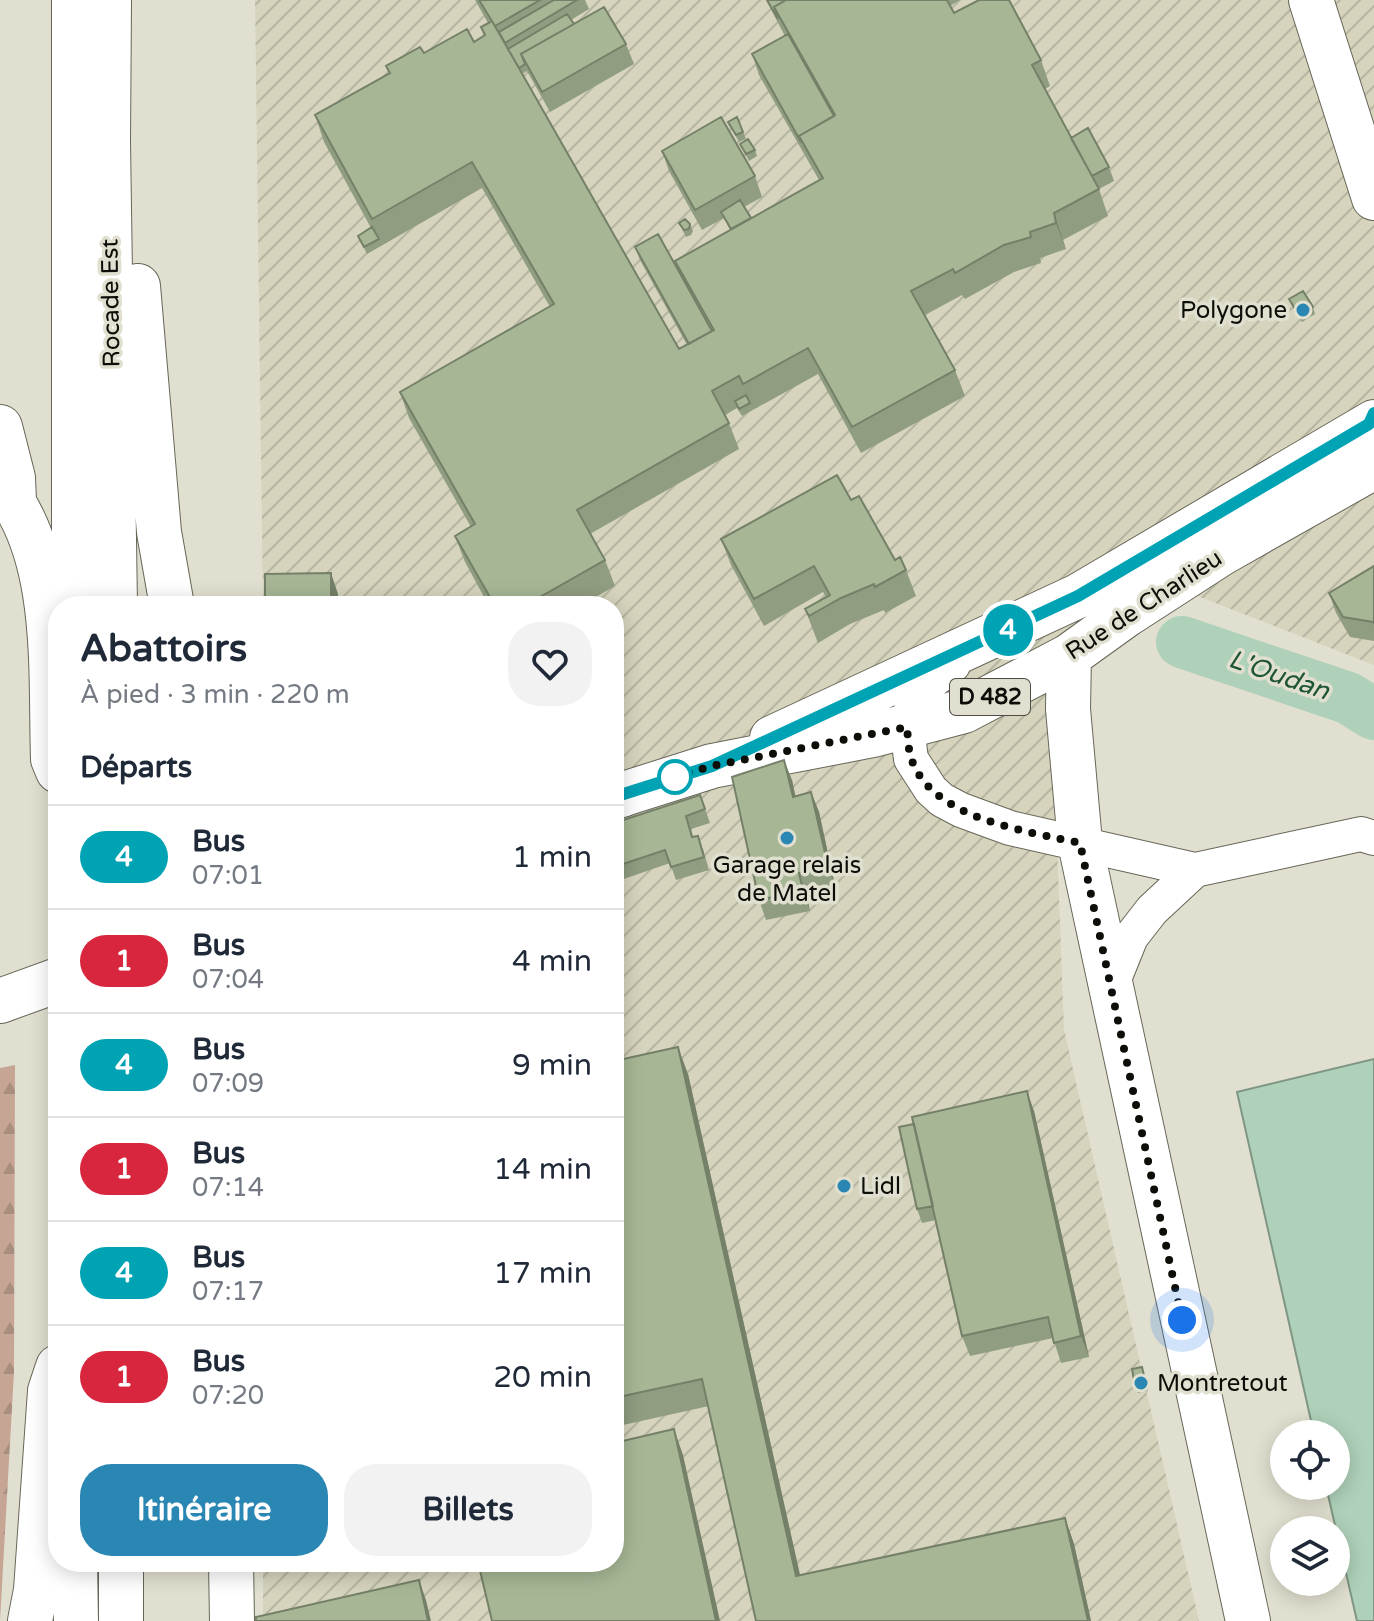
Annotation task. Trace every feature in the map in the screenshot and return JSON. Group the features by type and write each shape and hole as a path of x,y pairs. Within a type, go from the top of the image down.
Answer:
{"main road":[{"name":"Rocade Est","path":"74,0 74,596"},
{"name":"Rocade Est","path":"109,0 115,596"},
{"path":"1311,0 1374,198"},
{"path":"108,142 131,179 159,532 170,596"},
{"name":"Rue de Charlieu","path":"712,766 1092,588 1372,420"},
{"path":"0,427 13,478 7,492 31,541 48,612"},
{"name":"Rue de Charlieu","path":"624,794 712,766 907,727 964,711 1069,656 1222,553 1374,467"},
{"path":"1069,656 1068,709 1080,843 1248,1621"},
{"path":"30,1621 37,1574 48,1419"},
{"path":"75,1572 76,1621"},
{"path":"121,1572 121,1621"},
{"path":"231,1572 232,1621"}],"street":[{"path":"1040,614 1069,656"},
{"path":"984,641 922,689 913,702 907,727 911,759 931,790 961,810 1010,828 1195,870 1361,834 1374,838"},
{"path":"1110,989 1131,937 1152,910 1195,870"}],"shaded area":[{"path":"255,0 1374,0 1374,665 1195,595 1051,688 1064,1030 1199,1621 263,1621 263,1572 624,1572 624,596 263,596"},
{"path":"1374,1059 1374,1621 1357,1621 1350,1591 1350,1516 1333,1516 1329,1500 1350,1500 1350,1420 1311,1420 1237,1092"}],"green space":[{"path":"15,1065 14,1372 0,1621 0,1068"}],"building":[{"path":"479,0 540,0 495,26"},
{"path":"554,0 577,0 505,43 499,32"},
{"path":"767,0 786,0 774,7 778,19"},
{"path":"786,0 947,0 954,13 979,0 1009,0 1041,60 1032,65 1099,189 1054,213 1056,223 1030,232 1031,237 1004,245 955,273 953,269 911,291 955,370 852,427 808,348 743,384 739,376 712,391 729,423 577,510 605,560 542,596 489,596 455,536 475,524 400,392 554,304 472,162 372,219 315,115 390,73 386,66 420,47 424,53 467,29 474,42 485,35 481,27 492,21 679,349 714,330 675,261 823,178 799,136 835,115 774,7"},
{"path":"604,7 626,44 542,92 521,54"},
{"path":"567,14 574,24 521,54 525,64 519,68 508,49"},
{"path":"788,34 834,116 799,136 801,142 752,54"},
{"path":"721,117 755,176 695,210 662,151"},
{"path":"737,117 743,132 736,135 728,122"},
{"path":"1088,128 1109,167 1092,176 1071,138"},
{"path":"748,139 755,150 746,154 740,144"},
{"path":"740,200 751,218 731,229 721,212"},
{"path":"685,219 690,224 689,229 684,230 679,223"},
{"path":"372,227 379,239 364,247 358,236"},
{"path":"658,234 712,331 689,344 635,247"},
{"path":"1303,291 1313,307 1299,315 1289,299"},
{"path":"746,395 750,403 739,409 735,401"},
{"path":"837,475 851,500 859,496 895,560 900,557 906,570 875,587 874,584 841,598 809,616 805,609 830,595 814,566 754,599 721,539"},
{"path":"1374,566 1374,623 1343,617 1329,593"},
{"path":"331,573 331,596 265,596 265,574"},
{"path":"784,760 793,797 811,792 828,866 799,873 803,891 759,900 732,777"},
{"path":"700,795 705,809 686,816 692,837 698,836 704,857 671,867 665,850 624,864 624,820"},
{"path":"678,1047 796,1576 1065,1518 1088,1621 756,1621 702,1379 624,1396 624,1059"},
{"path":"1027,1091 1081,1336 1054,1343 1048,1317 962,1336 912,1117"},
{"path":"914,1124 933,1206 917,1209 899,1127"},
{"path":"1142,1367 1146,1384 1135,1386 1132,1369"},
{"path":"674,1429 716,1621 492,1621 480,1572 624,1572 624,1441"},
{"path":"419,1580 428,1621 256,1621 256,1617"}],"waterway":[{"name":"L'Oudan","path":"1182,642 1348,698 1374,714"}],"bus line":[{"name":"4","path":"624,794 712,766 1078,596 1369,424 1374,413"}],"place":[{"name":"Polygone","path":"1303,310"},
{"name":"Garage relais de Matel","path":"787,838"},
{"name":"Lidl","path":"844,1186"},
{"name":"Montretout","path":"1141,1383"}],"route":[{"path":"675,777 712,766 907,727 911,759 931,790 942,800 1010,828 1080,843 1182,1320"}]}
